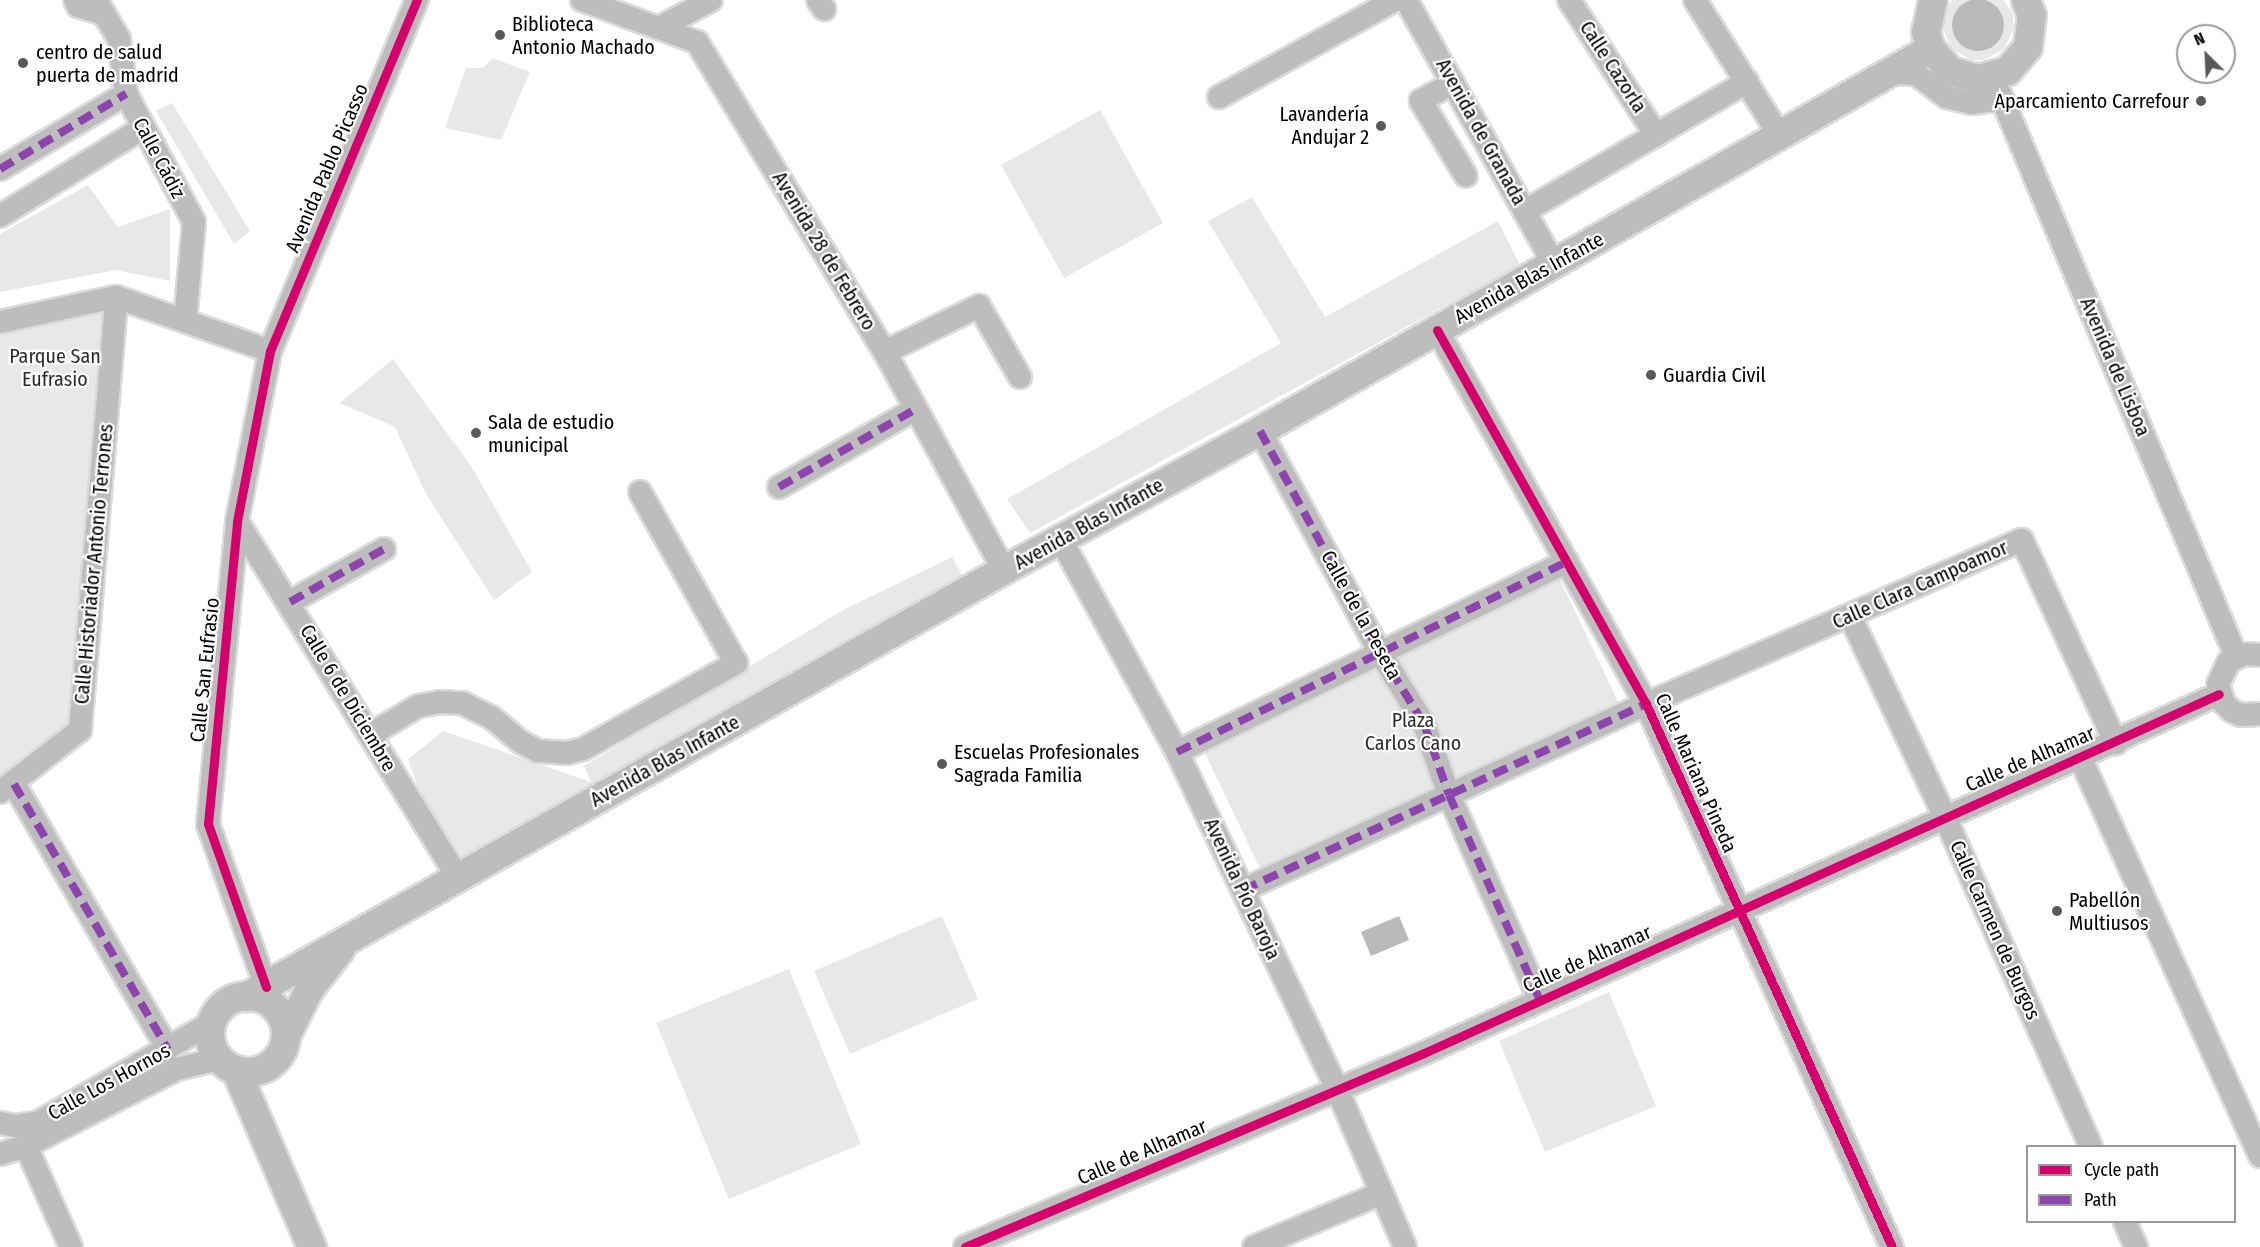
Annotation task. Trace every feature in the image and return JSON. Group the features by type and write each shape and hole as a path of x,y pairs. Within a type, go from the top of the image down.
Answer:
{"main road":[{"path":"1933,0 1926,32 1931,49 1950,71 1978,79 1998,88 2028,47 2032,32 2027,0"},
{"name":"Avenida Blas Infante","path":"256,992 457,876 1555,265 1931,49"},
{"path":"228,1064 257,1071 280,1049 309,990 348,939"},
{"path":"273,1153 268,1112 284,1023 274,1007 260,998 256,992 227,1004 213,1022 211,1042 228,1064 273,1153 312,1247"}],"street":[{"path":"75,0 78,6 100,7"},
{"name":"Avenida Pablo Picasso","path":"270,351 417,0"},
{"name":"Avenida 28 de Febrero","path":"582,0 697,42 885,352 1004,570"},
{"path":"659,28 711,0"},
{"path":"1219,97 1395,0"},
{"name":"Avenida de Granada","path":"1406,0 1555,265"},
{"name":"Calle Cazorla","path":"1569,0 1656,135"},
{"path":"1695,0 1780,136"},
{"name":"Calle Cádiz","path":"100,7 119,39 126,94 194,222 185,321"},
{"path":"1889,73 1916,74 1947,97 1971,103 1998,88"},
{"path":"1525,211 1748,82"},
{"path":"1453,83 1422,101 1466,176"},
{"name":"Avenida de Lisboa","path":"1998,88 2236,656"},
{"path":"0,169 126,94"},
{"path":"0,216 143,128"},
{"path":"0,322 116,297 270,351"},
{"name":"Calle Historiador Antonio Terrones","path":"7,788 80,730 116,297"},
{"path":"885,352 979,306 1020,377"},
{"name":"Calle Mariana Pineda","path":"1437,330 1646,704 1892,1247"},
{"name":"Calle San Eufrasio","path":"256,992 208,824 237,521 270,351"},
{"path":"779,487 915,410"},
{"name":"Calle de la Peseta","path":"1260,431 1379,651 1425,724 1449,795 1540,1000"},
{"path":"370,735 418,706 440,702 462,703 491,717 521,742 538,751 567,753 583,749 736,663 640,492"},
{"name":"Calle 6 de Diciembre","path":"237,521 290,602 457,876"},
{"name":"Avenida Pío Baroja","path":"1061,540 1177,752 1337,1089 1405,1247"},
{"name":"Calle Clara Campoamor","path":"1243,890 1646,704 2022,540 2116,743"},
{"path":"290,602 384,549"},
{"path":"1177,752 1379,651 1567,562"},
{"name":"Calle Carmen de Burgos","path":"1850,616 1944,815 2091,1145"},
{"path":"2260,655 2236,656 2219,676 2219,694 2232,711 2241,715 2260,714"},
{"name":"Calle de Alhamar","path":"965,1247 1540,1000 1944,815 2116,743 2219,694"},
{"path":"2080,757 2260,1156"},
{"path":"7,788 168,1050"},
{"name":"Calle Los Hornos","path":"0,1123 15,1126 39,1122 168,1050 213,1022"},
{"name":"Calle Los Hornos","path":"0,1154 26,1146 177,1070 228,1064"},
{"path":"26,1146 71,1247"},
{"path":"1254,1247 1382,1193"},
{"path":"2126,1223 2136,1247"}],"green space":[{"path":"1952,0 2004,0 2013,15 2014,28 2004,49 1983,60 1971,60 1951,48 1942,26 1943,15"},
{"path":"493,58 530,72 501,140 445,128 466,68 483,68"},
{"path":"172,103 250,231 234,244 156,111"},
{"path":"1100,110 1163,223 1064,278 1001,165"},
{"path":"88,185 118,227 170,209 170,281 116,270 0,292 0,234"},
{"path":"1252,197 1325,317 1498,221 1520,265 1030,533 1007,499 1281,343 1208,221"},
{"name":"Parque San Eufrasio","path":"116,297 80,730 0,792 0,322"},
{"path":"393,359 471,466 532,572 494,600 426,494 395,427 340,403"},
{"path":"952,557 963,578 592,783 459,864 419,790 408,759 443,731 591,782 584,766 843,610"},
{"name":"Plaza Carlos Cano","path":"1557,574 1626,718 1270,889 1201,745"},
{"path":"942,916 978,999 850,1054 814,971"},
{"path":"789,969 861,1144 729,1199 656,1023"},
{"path":"1609,992 1656,1106 1545,1152 1499,1041"}],"shaded area":[{"path":"1973,-1 1983,-1 1992,3 2000,11 2004,25 2000,39 1992,47 1983,51 1973,51 1964,47 1956,39 1952,30 1952,20 1956,11 1964,3"},
{"path":"1399,916 1409,940 1371,956 1361,932"}],"marked path":[{"path":"0,169 126,94"},
{"path":"779,487 914,410"},
{"path":"1260,431 1379,651 1424,724 1449,795 1540,1000"},
{"path":"290,602 384,549"},
{"path":"1177,752 1567,562"},
{"path":"1243,890 1646,704"},
{"path":"14,784 168,1050"}],"cycle path":[{"path":"266,987 208,824 237,521 270,351 417,0"},
{"path":"1437,330 1646,704 1892,1247"},
{"path":"965,1247 1424,1053 2219,694"}],"place":[{"name":"Biblioteca Antonio Machado","path":"500,35"},
{"name":"centro de salud puerta de madrid","path":"23,63"},
{"name":"Aparcamiento Carrefour","path":"2201,101"},
{"name":"Lavandería Andujar 2","path":"1381,126"},
{"name":"Guardia Civil","path":"1651,375"},
{"name":"Sala de estudio municipal","path":"476,433"},
{"name":"Escuelas Profesionales Sagrada Familia","path":"942,764"},
{"name":"Pabellón Multiusos","path":"2057,911"}]}
